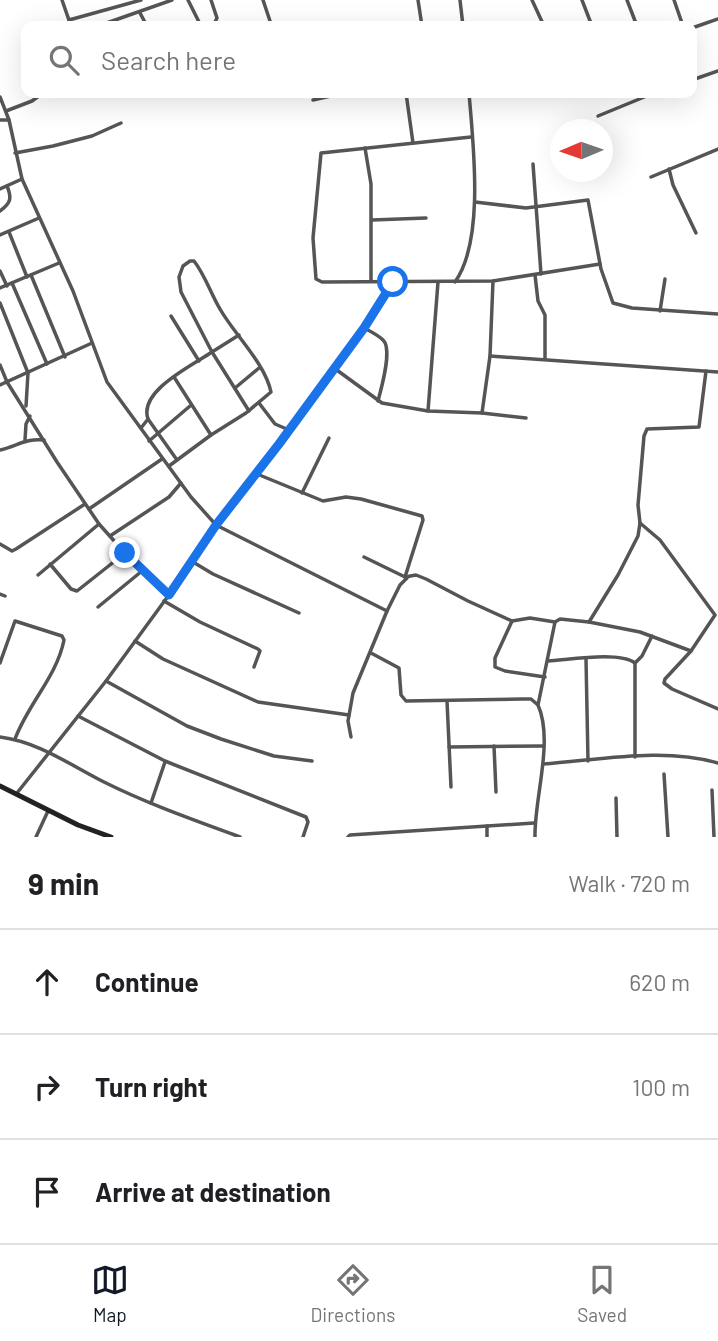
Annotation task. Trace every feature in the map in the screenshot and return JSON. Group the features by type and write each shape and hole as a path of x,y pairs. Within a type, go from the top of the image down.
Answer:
{"street":[{"path":"62,0 69,20 141,0"},
{"path":"188,0 198,21"},
{"path":"211,0 216,21"},
{"path":"263,0 270,21"},
{"path":"418,0 421,21"},
{"path":"460,0 462,21"},
{"path":"532,0 542,21"},
{"path":"582,0 590,21"},
{"path":"626,0 635,21"},
{"path":"674,0 681,21"},
{"path":"117,21 169,1"},
{"path":"120,7 124,19"},
{"path":"139,12 144,21"},
{"path":"697,26 718,19"},
{"path":"697,78 718,71"},
{"path":"0,97 9,120 22,179 60,262 107,382 149,441 216,525 387,611"},
{"path":"6,111 35,98"},
{"path":"313,100 322,98"},
{"path":"407,98 413,143"},
{"path":"455,282 461,273 469,247 475,202 469,98"},
{"path":"598,116 642,98"},
{"path":"0,120 9,120"},
{"path":"15,153 92,136 121,123"},
{"path":"471,137 323,152 320,155 313,254 315,277 319,282 493,281 600,264"},
{"path":"366,148 371,184 371,281"},
{"path":"652,177 718,149"},
{"path":"533,164 541,274"},
{"path":"669,169 673,185 696,233"},
{"path":"0,189 22,179"},
{"path":"0,211 10,201 7,186"},
{"path":"475,202 535,207 588,200 600,264 611,300 616,306 718,314"},
{"path":"0,235 39,218"},
{"path":"372,220 425,218"},
{"path":"9,232 65,357"},
{"path":"169,466 250,411 271,392 239,335 220,310 197,264 190,261 180,272 179,284 212,352 250,411"},
{"path":"0,288 60,262"},
{"path":"0,271 47,364"},
{"path":"461,273 463,282"},
{"path":"535,275 538,301 545,315 545,359"},
{"path":"660,311 665,279"},
{"path":"482,413 490,356 493,281"},
{"path":"17,793 106,681 193,562 216,525 257,474 364,328 393,282"},
{"path":"428,411 438,282"},
{"path":"0,303 28,373 26,408"},
{"path":"171,316 198,361"},
{"path":"364,328 383,340 387,346 378,401"},
{"path":"177,460 148,419 147,402 174,377 239,335"},
{"path":"0,385 92,343"},
{"path":"490,356 718,372"},
{"path":"0,365 44,440 99,524 169,595"},
{"path":"235,388 259,368"},
{"path":"334,368 378,401 428,411 526,418"},
{"path":"589,622 638,536 638,505 644,436 647,429 699,427 706,372"},
{"path":"174,377 211,435"},
{"path":"259,403 275,424 289,430"},
{"path":"149,441 191,406"},
{"path":"25,440 26,424 30,416"},
{"path":"140,428 148,419"},
{"path":"302,494 329,438"},
{"path":"0,450 25,440 44,440"},
{"path":"89,509 162,458"},
{"path":"257,474 328,502 346,497 360,499 422,516 407,577 387,611 354,693 349,715 351,737"},
{"path":"110,536 169,497 181,483"},
{"path":"0,544 12,551 85,504"},
{"path":"640,523 660,540 715,615 691,650 663,683 718,709"},
{"path":"38,575 99,524"},
{"path":"50,564 71,589 77,591 125,553"},
{"path":"364,557 407,577 416,575 426,579 512,621 530,618 555,622 560,619 589,622 652,636 691,650"},
{"path":"193,562 213,574 299,613"},
{"path":"98,607 143,571"},
{"path":"164,601 258,649 260,651 254,667"},
{"path":"380,607 385,618"},
{"path":"0,663 15,621 62,636 64,640 58,659 15,739"},
{"path":"512,621 495,658 495,667 545,677"},
{"path":"535,837 534,823 541,786 543,746 542,718 538,705 555,622"},
{"path":"635,757 635,663 642,656 652,636"},
{"path":"135,641 163,659 258,702 349,715"},
{"path":"370,653 399,668 401,695 406,701 531,699 538,705"},
{"path":"548,661 618,658 635,663"},
{"path":"586,659 588,761"},
{"path":"106,681 187,726 274,756 312,761"},
{"path":"447,701 451,787"},
{"path":"78,716 165,761 306,817 308,822 303,837"},
{"path":"0,737 15,739 50,752 103,782 240,837"},
{"path":"494,746 496,792"},
{"path":"449,747 543,746"},
{"path":"542,764 691,756 718,763"},
{"path":"151,803 165,761"},
{"path":"664,774 668,837"},
{"path":"0,786 48,811 111,837"},
{"path":"712,790 714,837"},
{"path":"616,797 617,837"},
{"path":"36,837 48,811"},
{"path":"348,837 405,830 534,823"},
{"path":"487,826 487,837"}],"route":[{"path":"125,553 169,595 216,525 364,328 393,282"}]}
